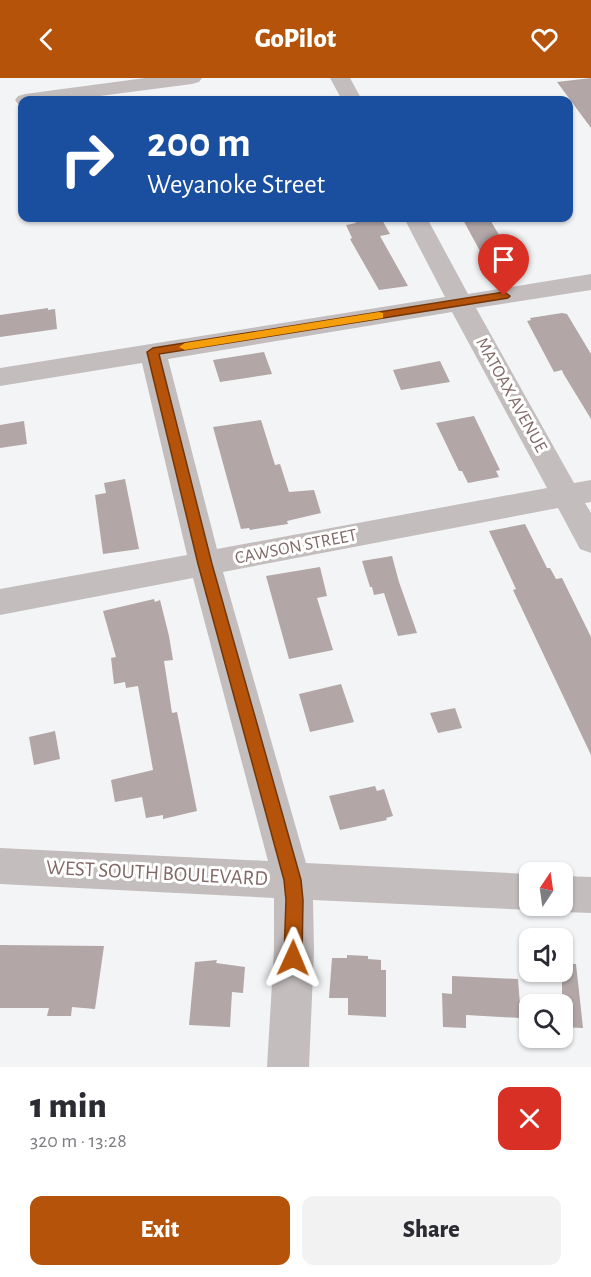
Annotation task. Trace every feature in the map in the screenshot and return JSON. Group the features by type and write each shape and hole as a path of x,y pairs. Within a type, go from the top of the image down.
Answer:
{"street":[{"path":"51,96 83,90 192,78"},
{"path":"340,78 350,96"},
{"path":"0,104 18,102"},
{"name":"MATOAX AVENUE","path":"418,222 461,302 579,494 591,541"},
{"path":"0,377 591,282"},
{"path":"153,352 205,564 292,880 293,956 288,1067"},
{"name":"CAWSON STREET","path":"0,602 579,494"},
{"name":"WEST SOUTH BOULEVARD","path":"0,866 519,891"},
{"path":"573,894 591,895"}],"building":[{"path":"591,78 591,128 573,104 573,96 567,96 557,82"},
{"path":"383,222 390,234 380,236 408,286 379,290 350,239 352,238 346,225"},
{"path":"464,222 491,222 519,269 492,273"},
{"path":"48,308 48,310 55,309 57,329 0,337 0,315"},
{"path":"567,314 591,354 591,419 562,370 554,372 527,321 531,320 530,318"},
{"path":"264,352 272,374 220,382 213,360"},
{"path":"440,361 450,382 401,390 393,370"},
{"path":"474,416 500,470 496,471 499,477 468,483 462,471 459,471 436,423"},
{"path":"261,420 275,465 280,464 289,492 314,490 321,513 287,521 288,524 250,530 249,528 241,529 213,427"},
{"path":"24,421 27,444 0,448 0,425"},
{"path":"125,479 139,549 103,554 95,495 106,493 104,483"},
{"path":"525,524 547,568 550,568 556,579 562,578 591,637 591,755 513,590 516,589 489,531"},
{"path":"392,556 417,633 398,636 384,593 374,595 370,587 362,561"},
{"path":"320,567 327,596 317,598 333,650 289,659 266,576"},
{"path":"154,599 155,602 160,600 169,636 173,660 164,661 172,713 177,712 197,811 163,819 163,815 146,818 142,797 115,802 111,780 153,770 138,686 126,688 125,682 114,684 111,658 116,657 103,611"},
{"path":"341,684 354,722 310,732 299,694"},
{"path":"455,708 462,728 438,733 430,713"},
{"path":"55,731 60,759 34,765 29,737"},
{"path":"375,786 377,791 384,789 393,816 386,818 387,820 340,830 329,796"},
{"path":"0,945 104,946 95,1009 72,1007 71,1016 47,1016 49,1008 0,1008"},
{"path":"347,955 368,956 368,959 381,960 381,970 386,970 386,1017 348,1015 348,998 329,998 332,958 347,958"},
{"path":"217,960 216,963 245,967 243,993 232,992 230,1027 189,1025 195,962"},
{"path":"573,964 576,964 583,1028 573,1028 573,994 562,994 562,982 573,982"},
{"path":"452,976 518,979 519,1018 466,1015 466,1028 443,1027 442,993 452,994"}],"slow traffic":[{"path":"185,347 379,316"}],"route":[{"path":"293,958 292,880 205,564 153,352 504,296"}]}
